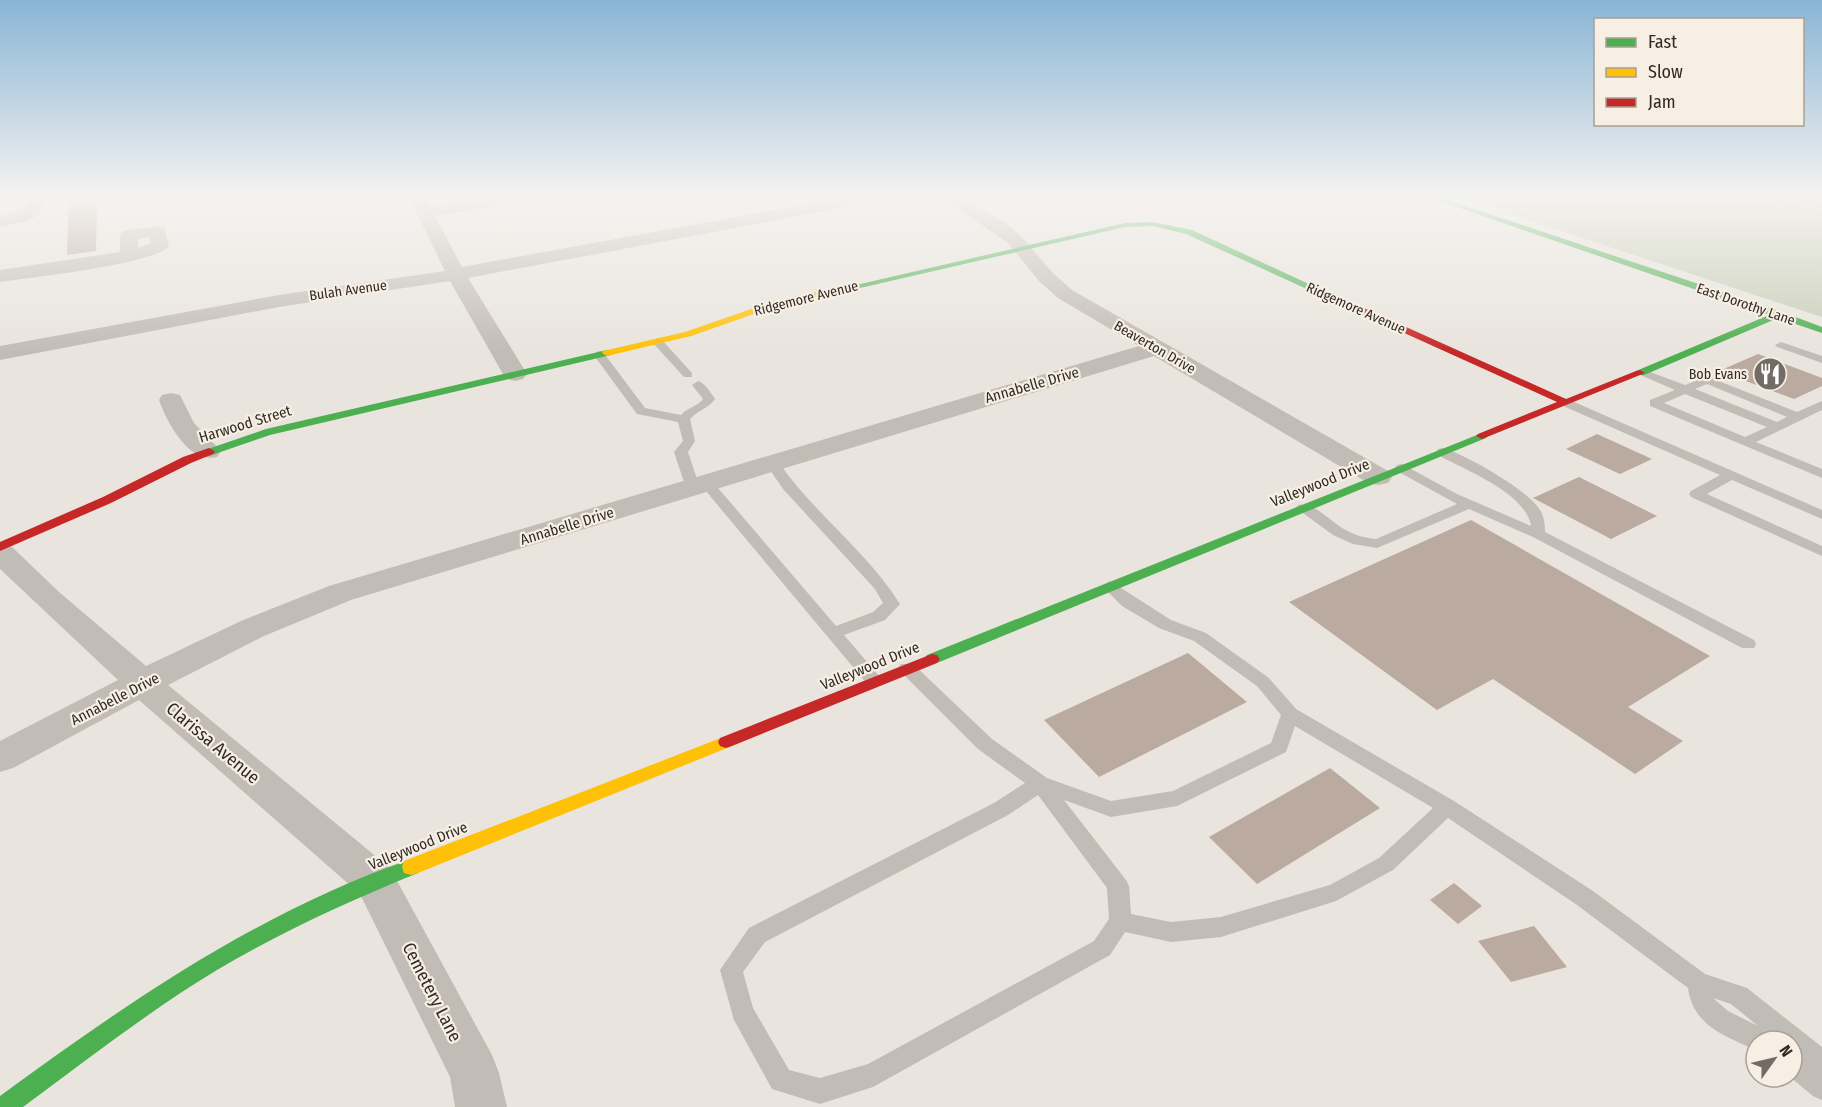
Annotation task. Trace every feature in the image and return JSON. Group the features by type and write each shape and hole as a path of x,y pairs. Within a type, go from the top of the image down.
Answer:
{"street":[{"path":"443,249 515,374"},
{"name":"Bulah Avenue","path":"0,353 291,298 456,274 593,249"},
{"name":"Ridgemore Avenue","path":"515,374 709,327 774,304 1018,249"},
{"name":"Beaverton Drive","path":"1022,249 1046,278 1065,294 1378,477"},
{"name":"Ridgemore Avenue","path":"1224,249 1565,402"},
{"name":"East Dorothy Lane","path":"1584,249 1822,330"},
{"path":"0,276 129,255"},
{"name":"Valleywood Drive","path":"4,1107 118,1024 203,968 242,945 375,881 1779,315"},
{"name":"Annabelle Drive","path":"0,758 290,610 1156,348"},
{"name":"Harwood Street","path":"0,547 87,510 208,451 266,432 515,374"},
{"path":"171,400 176,417 184,430 208,451"},
{"name":"Clarissa Avenue","path":"0,552 48,599 144,684 375,881"},
{"name":"Cemetery Lane","path":"375,881 474,1073 481,1107"}],"lane":[{"path":"657,341 688,375"},
{"path":"1781,345 1822,360"},
{"path":"599,354 641,411 684,419"},
{"path":"1642,372 1778,427"},
{"path":"1798,417 1707,380 1654,403 1822,474"},
{"path":"684,419 692,410 705,405 709,399 698,385"},
{"path":"1565,402 1822,515"},
{"path":"1745,442 1822,405"},
{"path":"684,419 689,441 681,452 700,486 874,681"},
{"path":"1443,452 1520,496 1533,510 1539,527 1538,534"},
{"path":"773,464 788,486 881,586 892,604 879,616 833,633"},
{"path":"1402,468 1468,504 1538,534 1748,644"},
{"path":"1731,475 1696,494 1822,552"},
{"path":"1303,508 1338,532 1358,541 1377,544 1452,513 1468,504"},
{"path":"1110,586 1128,602 1165,624 1200,637 1263,682 1290,714 1447,807 1585,898 1698,982 1739,996 1822,1063"},
{"path":"907,668 985,744 1040,783 1111,809 1177,798 1279,747 1290,714"},
{"path":"1040,783 1118,886 1120,921 1101,948 873,1075 820,1091 781,1080 742,1012 731,970 757,935 1001,809 1040,783"},
{"path":"1120,921 1171,932 1221,927 1336,892 1386,864 1447,807"},
{"path":"1698,982 1702,1004 1715,1018 1744,1030"},
{"path":"1804,1073 1822,1087"}],"green space":[{"path":"1615,249 1822,249 1822,317"}],"building":[{"path":"67,249 96,249 96,251 67,255"},
{"name":"Bob Evans","path":"1758,354 1822,378 1822,386 1794,399 1719,371"},
{"path":"1597,434 1652,459 1620,474 1566,449"},
{"path":"1579,477 1657,516 1611,539 1533,498"},
{"path":"1471,520 1710,656 1628,707 1683,741 1635,774 1493,679 1437,710 1289,602"},
{"path":"1188,653 1247,702 1099,777 1044,720"},
{"path":"1330,768 1380,808 1257,884 1209,837"},
{"path":"1454,883 1482,906 1458,924 1430,900"},
{"path":"1534,926 1567,967 1511,982 1478,941"}],"traffic: fast":[{"path":"847,288 1021,249"},
{"path":"1226,249 1332,297"},
{"path":"1583,249 1822,330"},
{"path":"1640,373 1779,314"},
{"path":"209,452 266,432 607,353"},
{"path":"932,659 1482,436"},
{"path":"4,1107 179,982 303,914 411,867"}],"traffic: slow":[{"path":"607,353 688,334 774,304 847,288"},
{"path":"411,867 726,742"}],"traffic: jam":[{"path":"1332,297 1565,402"},
{"path":"1482,436 1640,373"},
{"path":"0,547 107,500 187,460 209,452"},
{"path":"726,742 932,659"}],"place":[{"name":"Bob Evans","path":"1770,374"}]}
